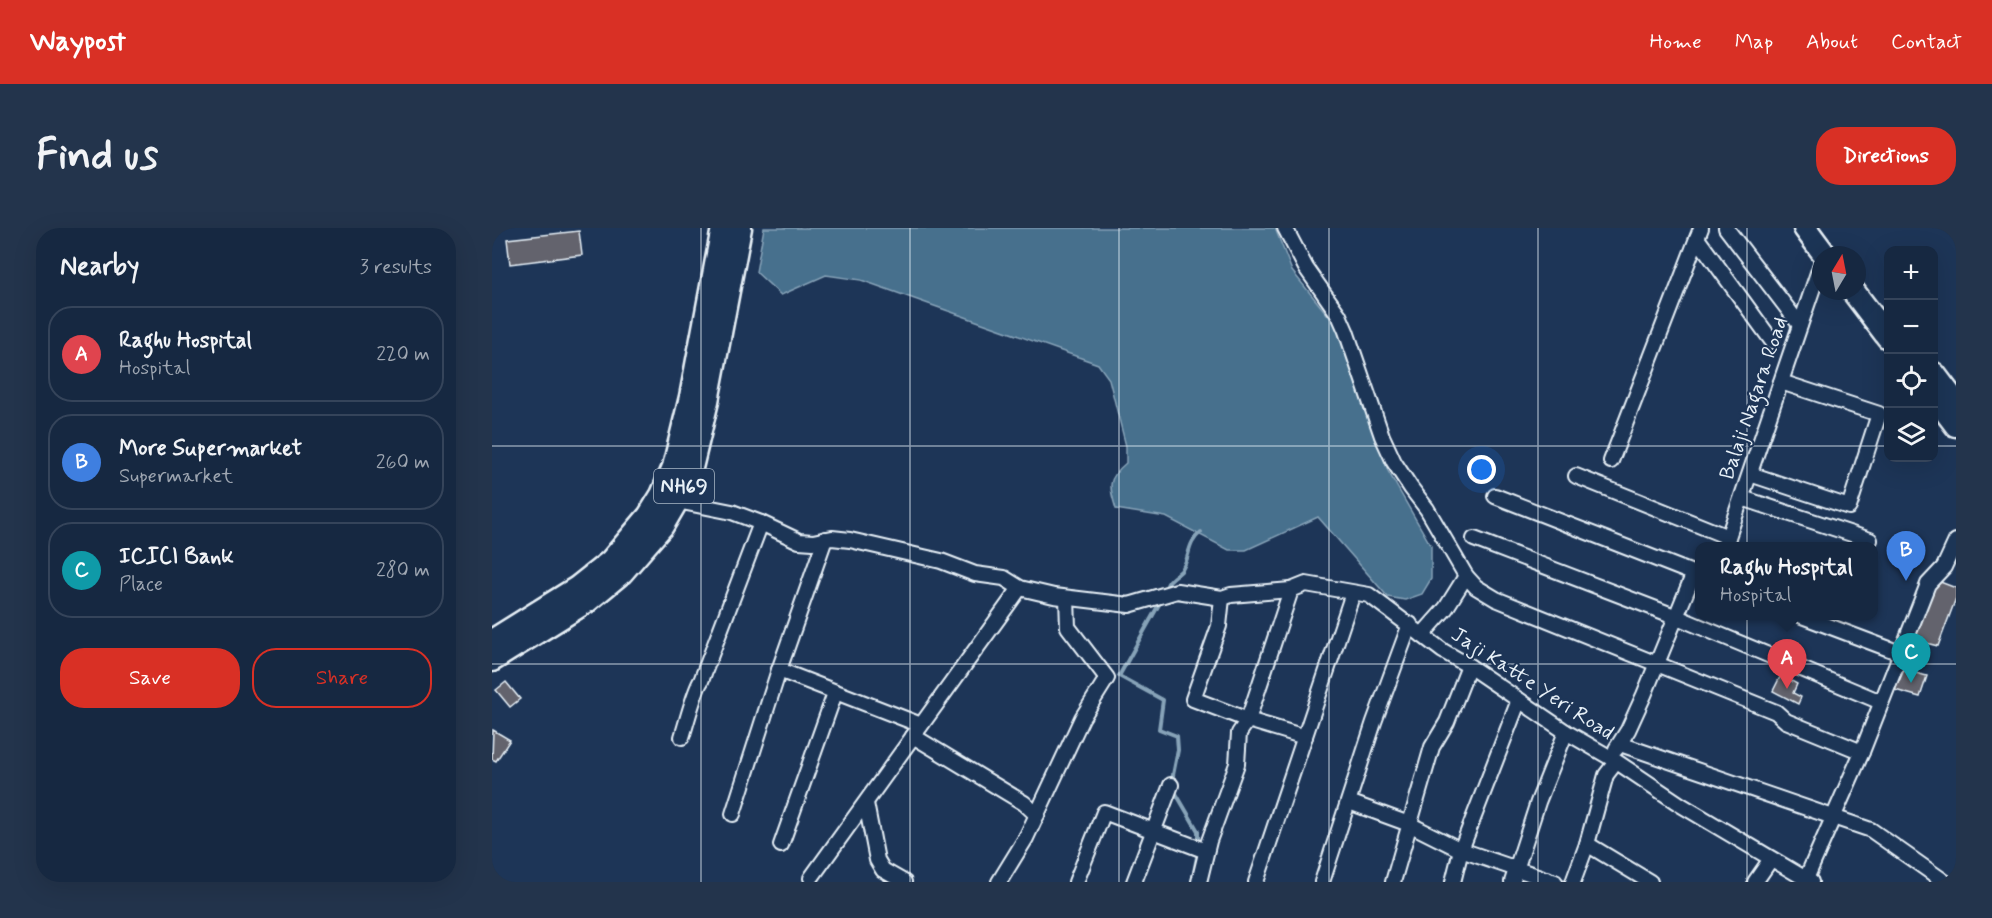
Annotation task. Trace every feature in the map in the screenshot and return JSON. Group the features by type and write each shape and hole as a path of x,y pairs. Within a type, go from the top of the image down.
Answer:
{"highway":[{"name":"NH69","path":"492,660 587,601 622,572 663,526 674,466 691,398 723,228"},
{"name":"NH69","path":"492,641 577,588 611,561 649,516 669,499 690,472 707,401 740,228"},
{"path":"1805,228 1822,246"},
{"path":"1866,288 1884,312"},
{"path":"1860,300 1884,332"},
{"path":"1938,379 1956,403"},
{"path":"1938,401 1956,425"}],"street":[{"path":"1285,228 1306,268 1339,315 1382,436 1394,462 1427,509 1466,576 1476,587 1496,599 1776,712 1786,721 1862,752"},
{"path":"1726,228 1800,326"},
{"path":"1699,233 1772,341"},
{"path":"1611,460 1699,233"},
{"name":"Balaji Nagara Road","path":"1727,542 1812,293"},
{"path":"1750,474 1849,507 1879,414 1781,382"},
{"path":"1576,476 1727,542"},
{"path":"1495,496 1695,573"},
{"path":"1742,498 1870,540"},
{"path":"669,499 732,512 799,541 850,540 941,561 975,574 1004,578 1020,588 1067,598 1129,605 1177,591 1222,598 1231,595 1291,590 1306,584 1369,596 1422,635"},
{"path":"682,737 695,699 696,687 701,681 761,523"},
{"path":"734,814 779,670 825,539"},
{"path":"1474,539 1677,617 1881,702"},
{"name":"Jaji Katte Yeri Road","path":"1466,576 1446,608 1422,635 1681,806 1808,881 1928,584 1944,567 1956,541"},
{"path":"1573,882 1587,844 1606,775 1695,578"},
{"path":"811,878 1020,588"},
{"path":"1199,882 1206,850 1237,765 1239,733 1248,720 1291,590"},
{"path":"1256,882 1353,593"},
{"path":"999,882 1026,838 1082,718 1107,678 1068,627 1067,598"},
{"path":"1222,598 1219,626 1193,699 1248,720 1305,737"},
{"path":"1815,620 1900,653"},
{"path":"1322,882 1374,722 1410,624"},
{"path":"1393,882 1432,747 1447,722 1469,666"},
{"path":"779,670 917,730 1024,803 1037,815"},
{"path":"781,845 835,693"},
{"path":"1453,882 1461,850 1519,700"},
{"path":"1514,875 1538,802 1566,732"},
{"path":"1620,744 1871,830 1944,882"},
{"path":"1134,882 1171,784"},
{"path":"1349,802 1409,824 1514,875 1555,882"},
{"path":"866,803 877,860 883,870 904,882"},
{"path":"1076,882 1104,812 1206,850"},
{"path":"1587,844 1650,882"},
{"path":"1755,882 1771,859"}],"water":[{"path":"764,228 1275,228 1292,271 1336,325 1388,471 1431,546 1431,579 1422,594 1405,600 1388,597 1318,517 1246,550 1229,550 1166,517 1116,509 1111,483 1115,474 1126,463 1126,446 1109,379 1098,364 861,280 826,275 781,295 756,272"}],"building":[{"path":"579,231 582,255 510,264 507,239"},
{"path":"1935,580 1956,588 1956,598 1938,646 1914,640"},
{"path":"1904,670 1927,676 1920,697 1895,690"},
{"path":"1781,675 1797,684 1793,693 1801,697 1798,704 1773,691"},
{"path":"506,682 520,699 510,707 496,690"},
{"path":"493,730 510,740 496,761 492,759"}],"waterway":[{"path":"1167,585 1181,571 1193,541 1201,532"},
{"path":"1162,599 1119,676 1163,700 1159,729 1177,736 1178,750 1171,785 1198,831 1198,845"},
{"path":"1192,882 1197,857"}],"place":[{"name":"More Supermarket","path":"1906,581"},
{"name":"ICICI Bank","path":"1911,683"},
{"name":"Raghu Hospital","path":"1787,689"}]}
